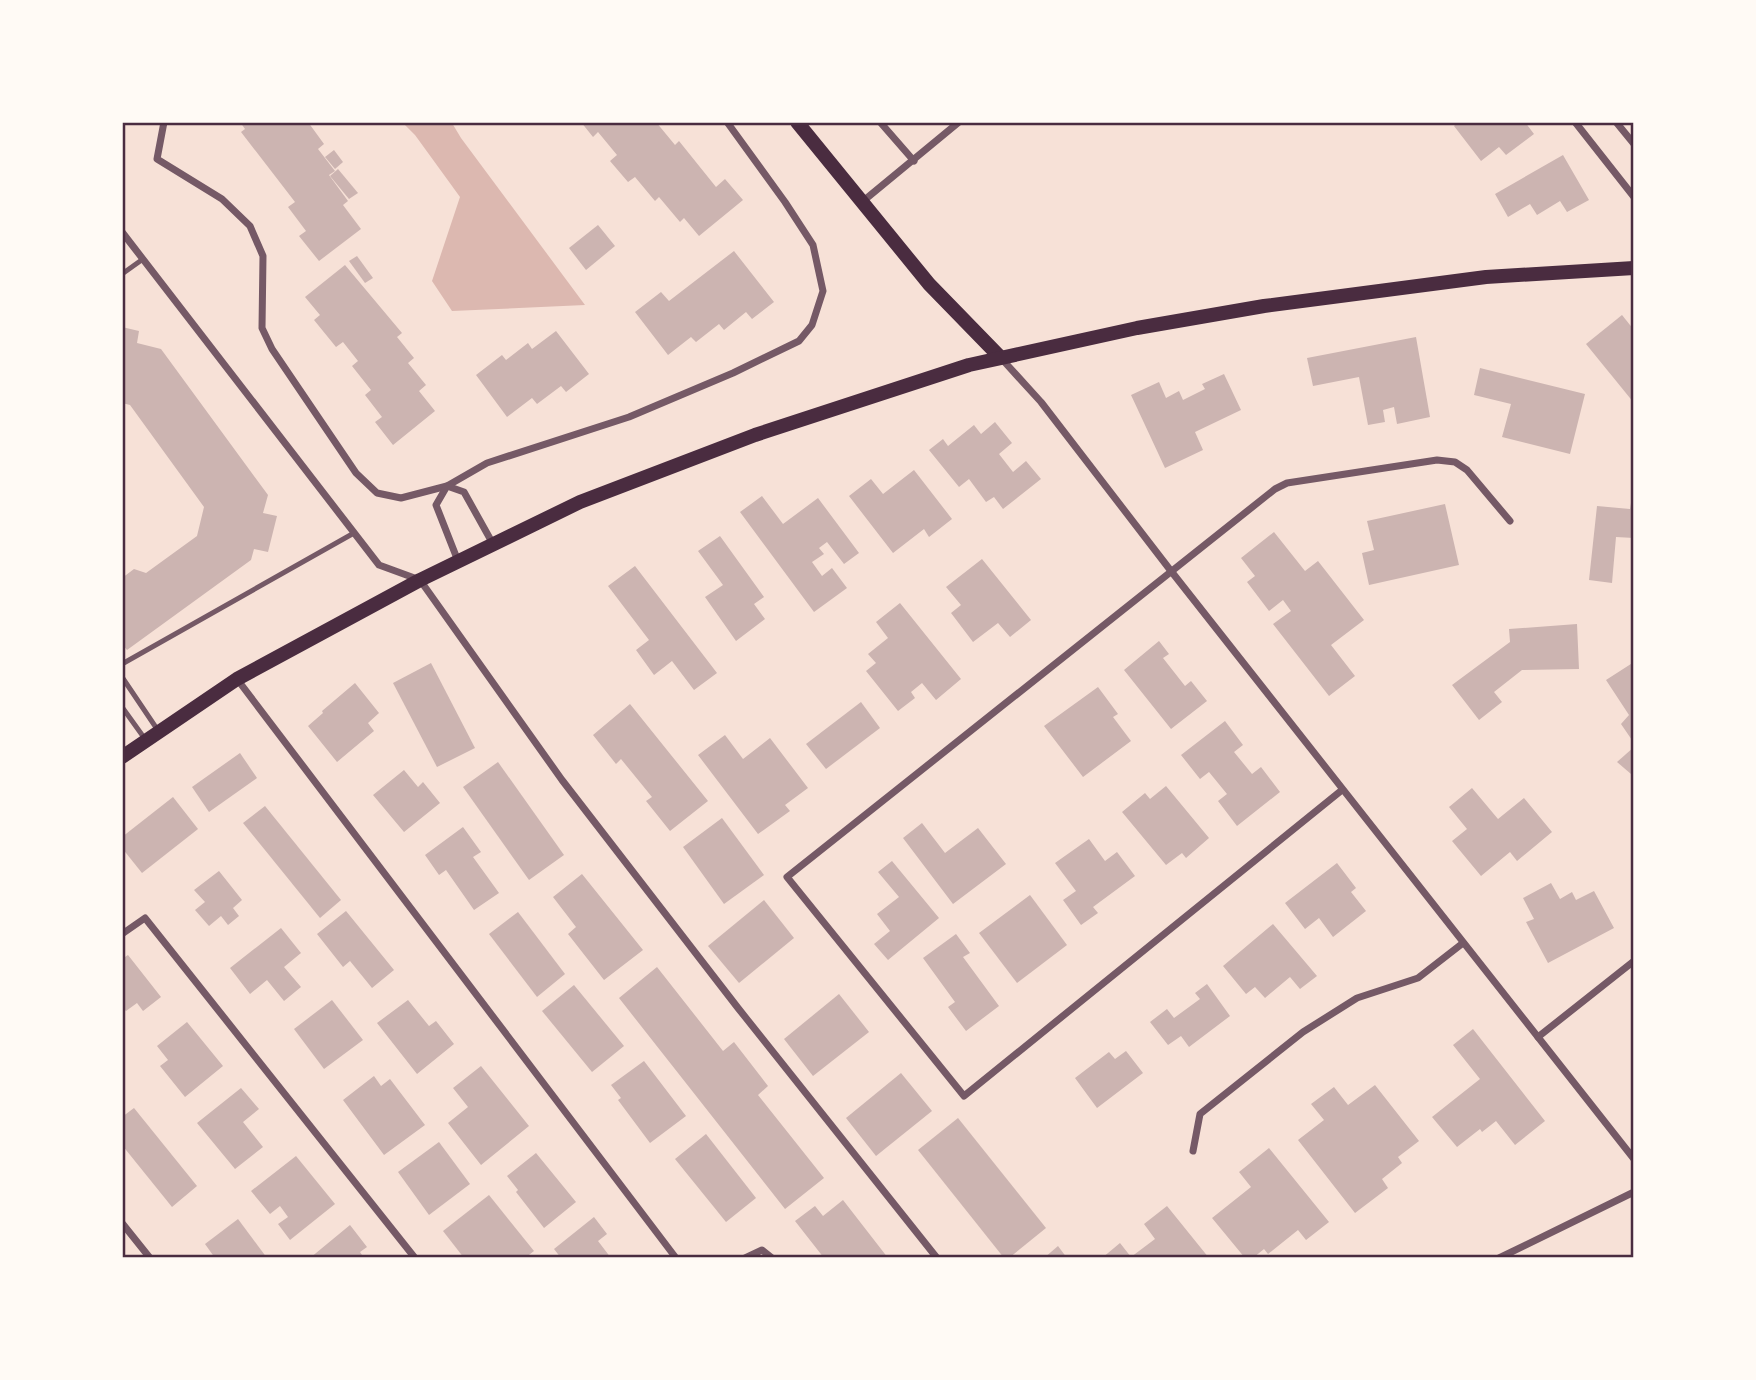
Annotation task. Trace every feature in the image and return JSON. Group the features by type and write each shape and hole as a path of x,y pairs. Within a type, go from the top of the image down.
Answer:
{"main road":[{"path":"797,122 929,284 1000,357"},
{"path":"122,757 237,679 420,579 580,502 755,435 969,365 1137,328 1264,306 1486,277 1633,268"}],"street":[{"path":"164,122 157,159 222,199 250,226 263,256 262,328 272,349 355,473 377,493 401,498 447,486 487,463 629,417 733,373 799,341 812,325 823,291 813,245 727,122"},
{"path":"880,122 914,161"},
{"path":"861,202 959,122"},
{"path":"1575,122 1633,197"},
{"path":"1616,122 1633,144"},
{"path":"122,232 379,565 420,579 562,780 738,1008 937,1258"},
{"path":"1000,357 1041,402 1633,1159"},
{"path":"1342,790 964,1096 787,877 1275,489 1287,483 1437,460 1455,462 1467,470 1510,521"},
{"path":"447,486 464,492 494,544"},
{"path":"447,486 436,505 458,561"},
{"path":"237,679 676,1258"},
{"path":"122,934 145,918 415,1258"},
{"path":"1193,1151 1200,1114 1303,1032 1357,998 1418,978 1463,943"},
{"path":"1538,1037 1633,961"},
{"path":"1499,1258 1633,1192"},
{"path":"122,1223 150,1258"},
{"path":"746,1258 762,1250 772,1258"}],"lane":[{"path":"122,274 143,259"},
{"path":"122,664 354,533"},
{"path":"122,677 159,732"},
{"path":"122,707 146,741"}],"shaded area":[{"path":"403,123 452,123 585,305 452,311 432,281 460,197 415,135"}],"building":[{"path":"240,122 308,122 324,144 318,149 335,171 329,175 348,201 343,205 361,229 319,261 299,236 306,231 288,207 295,202 241,132 245,129"},
{"path":"581,122 656,122 675,145 679,141 716,187 725,179 743,200 699,236 684,218 680,222 659,197 655,201 635,177 628,182 610,161 617,155 598,132 593,137"},
{"path":"1458,122 1525,122 1534,134 1506,155 1499,147 1481,161 1454,126"},
{"path":"334,150 343,162 335,169 325,157"},
{"path":"1563,155 1589,200 1567,212 1560,201 1537,215 1530,204 1508,217 1495,194"},
{"path":"338,169 358,193 349,199 330,176"},
{"path":"598,225 615,246 586,270 569,248"},
{"path":"734,251 774,302 752,319 746,312 724,330 719,324 696,342 691,337 668,355 635,312 661,292 669,301"},
{"path":"357,256 373,278 365,283 349,261"},
{"path":"345,265 402,333 397,337 414,358 408,363 426,385 419,391 435,411 393,445 375,422 382,417 365,395 371,390 352,366 358,361 343,342 336,347 314,320 320,315 305,297"},
{"path":"1622,315 1634,330 1634,403 1586,344"},
{"path":"122,327 139,331 137,343 161,349 268,495 263,513 277,516 268,552 254,549 251,560 127,650 122,644 122,578 134,569 146,573 197,536 204,507 130,405 122,403"},
{"path":"556,331 589,374 566,392 561,386 537,404 532,398 507,417 476,375 502,355 506,360 528,343 532,349"},
{"path":"1416,337 1430,417 1397,424 1394,407 1383,410 1385,422 1368,425 1359,377 1313,386 1307,358"},
{"path":"1480,368 1585,394 1570,454 1502,437 1511,404 1474,395"},
{"path":"1224,374 1241,410 1195,432 1203,450 1165,468 1131,395 1159,382 1166,398 1179,391 1183,400 1205,389 1202,384"},
{"path":"995,422 1012,443 999,454 1013,472 1026,461 1041,479 1003,509 994,497 986,502 969,479 959,487 929,450 943,439 948,446 974,425 981,434"},
{"path":"914,470 952,519 929,537 924,529 893,553 849,496 871,479 883,494"},
{"path":"762,496 783,524 818,498 859,553 844,564 827,542 819,548 824,554 812,562 822,576 832,568 847,588 814,612 740,512"},
{"path":"1632,497 1634,538 1616,537 1612,583 1589,580 1597,506 1630,509"},
{"path":"1445,504 1459,565 1369,585 1362,553 1374,550 1367,521"},
{"path":"1274,532 1305,571 1318,561 1364,620 1331,645 1355,676 1329,696 1273,624 1291,611 1283,600 1269,611 1247,582 1255,576 1241,558"},
{"path":"720,536 764,597 754,604 765,619 736,641 705,597 723,585 698,551"},
{"path":"982,559 1031,620 1010,637 998,623 973,642 951,613 961,605 946,587"},
{"path":"635,566 717,673 694,690 672,661 654,675 636,650 649,640 608,586"},
{"path":"900,603 961,679 936,700 922,683 911,692 915,698 898,711 866,671 876,663 868,654 888,638 876,622"},
{"path":"1577,624 1579,669 1522,670 1494,692 1502,702 1479,720 1452,685 1510,642 1509,629"},
{"path":"1159,641 1169,654 1163,658 1185,686 1191,681 1207,701 1171,729 1124,670"},
{"path":"1634,662 1634,743 1621,724 1629,715 1606,680"},
{"path":"431,663 475,748 437,767 393,683"},
{"path":"355,683 379,713 368,723 374,731 337,762 308,726"},
{"path":"1098,687 1118,714 1113,717 1131,741 1083,777 1044,726"},
{"path":"861,702 880,728 826,769 806,744"},
{"path":"630,704 708,801 670,831 646,801 652,797 621,759 616,764 593,735"},
{"path":"1225,721 1243,745 1234,752 1252,774 1261,767 1280,792 1237,826 1218,801 1227,794 1209,772 1200,779 1181,755"},
{"path":"725,735 743,759 770,738 808,788 785,805 790,811 758,834 698,755"},
{"path":"1634,747 1634,772 1631,774 1617,762"},
{"path":"240,753 257,778 209,812 192,787"},
{"path":"498,762 564,855 529,880 463,787"},
{"path":"404,770 418,787 423,782 440,803 404,832 373,795"},
{"path":"1166,786 1209,838 1186,858 1182,853 1166,865 1122,812 1145,793 1150,799"},
{"path":"1472,788 1498,819 1524,798 1552,832 1517,861 1510,852 1481,876 1452,841 1467,829 1449,807"},
{"path":"173,797 198,829 142,873 122,848 122,837"},
{"path":"265,806 341,900 320,918 243,823"},
{"path":"722,818 764,875 724,904 683,847"},
{"path":"922,823 945,853 978,828 1006,864 953,904 903,838"},
{"path":"463,827 481,852 473,857 499,893 474,910 446,870 439,875 425,855"},
{"path":"1089,839 1105,861 1117,852 1135,876 1093,907 1098,913 1081,925 1063,900 1076,891 1055,863"},
{"path":"892,861 939,918 888,960 874,944 890,931 877,914 899,897 878,872"},
{"path":"1337,863 1356,888 1351,892 1366,911 1333,937 1319,918 1305,929 1285,903"},
{"path":"219,871 242,900 233,908 239,916 228,925 221,916 209,926 195,910 205,902 194,890"},
{"path":"582,874 643,950 604,980 568,934 576,927 553,897"},
{"path":"1551,883 1560,899 1572,892 1576,900 1594,891 1614,928 1548,963 1526,922 1534,919 1523,898"},
{"path":"1030,895 1067,945 1017,983 979,933"},
{"path":"764,900 794,938 739,983 708,946"},
{"path":"346,911 394,970 372,988 350,961 343,967 317,934"},
{"path":"518,912 565,974 537,997 489,934"},
{"path":"1273,924 1317,976 1300,989 1290,977 1265,998 1255,987 1246,994 1223,966"},
{"path":"281,928 301,953 284,967 301,987 284,1001 267,980 250,994 230,968"},
{"path":"956,934 970,953 963,957 999,1006 966,1031 948,1007 955,1002 923,958"},
{"path":"128,955 161,997 143,1011 137,1003 126,1011 122,1007 122,959"},
{"path":"657,967 723,1051 734,1042 768,1086 758,1095 824,1178 785,1209 619,998"},
{"path":"1207,984 1230,1016 1189,1047 1181,1036 1168,1045 1150,1022 1167,1009 1174,1018 1200,999 1195,993"},
{"path":"574,985 624,1046 592,1072 542,1011"},
{"path":"839,994 869,1032 813,1076 784,1039"},
{"path":"332,1000 363,1040 324,1069 294,1029"},
{"path":"408,1000 429,1026 436,1021 454,1044 417,1074 377,1023"},
{"path":"187,1022 223,1066 185,1097 160,1066 168,1060 157,1046"},
{"path":"1473,1029 1545,1121 1515,1145 1496,1121 1482,1132 1480,1129 1457,1147 1432,1117 1480,1079 1453,1045"},
{"path":"1126,1051 1143,1073 1097,1108 1075,1078 1109,1052 1115,1059"},
{"path":"644,1061 686,1116 650,1143 618,1100 621,1098 611,1085"},
{"path":"481,1066 529,1126 481,1165 448,1123 468,1107 453,1088"},
{"path":"901,1073 932,1111 876,1156 846,1118"},
{"path":"374,1076 381,1086 390,1079 425,1125 384,1155 343,1100"},
{"path":"1375,1085 1419,1141 1398,1157 1402,1163 1382,1179 1388,1188 1355,1213 1298,1140 1324,1120 1311,1104 1334,1087 1348,1105"},
{"path":"241,1088 259,1109 243,1122 263,1147 235,1169 197,1123"},
{"path":"134,1108 197,1186 172,1207 122,1145 122,1117"},
{"path":"958,1118 1046,1228 1009,1258 1004,1258 918,1150"},
{"path":"706,1134 756,1198 726,1222 675,1159"},
{"path":"439,1142 470,1184 429,1215 398,1172"},
{"path":"1269,1148 1329,1222 1306,1240 1298,1230 1268,1254 1264,1249 1253,1258 1245,1258 1212,1218 1251,1187 1239,1172"},
{"path":"536,1153 576,1202 544,1228 507,1176"},
{"path":"296,1156 335,1204 290,1240 278,1224 288,1217 280,1206 270,1214 251,1191"},
{"path":"489,1195 534,1251 525,1258 464,1258 443,1231"},
{"path":"843,1200 888,1258 824,1258 795,1221 815,1206 823,1216"},
{"path":"1167,1206 1209,1258 1102,1258 1120,1243 1131,1257 1155,1239 1144,1224"},
{"path":"594,1217 607,1234 598,1241 611,1258 561,1258 554,1249"},
{"path":"238,1219 267,1258 215,1258 205,1244"},
{"path":"350,1225 367,1247 360,1252 364,1258 310,1258"},
{"path":"1058,1246 1067,1258 1044,1258"}]}
